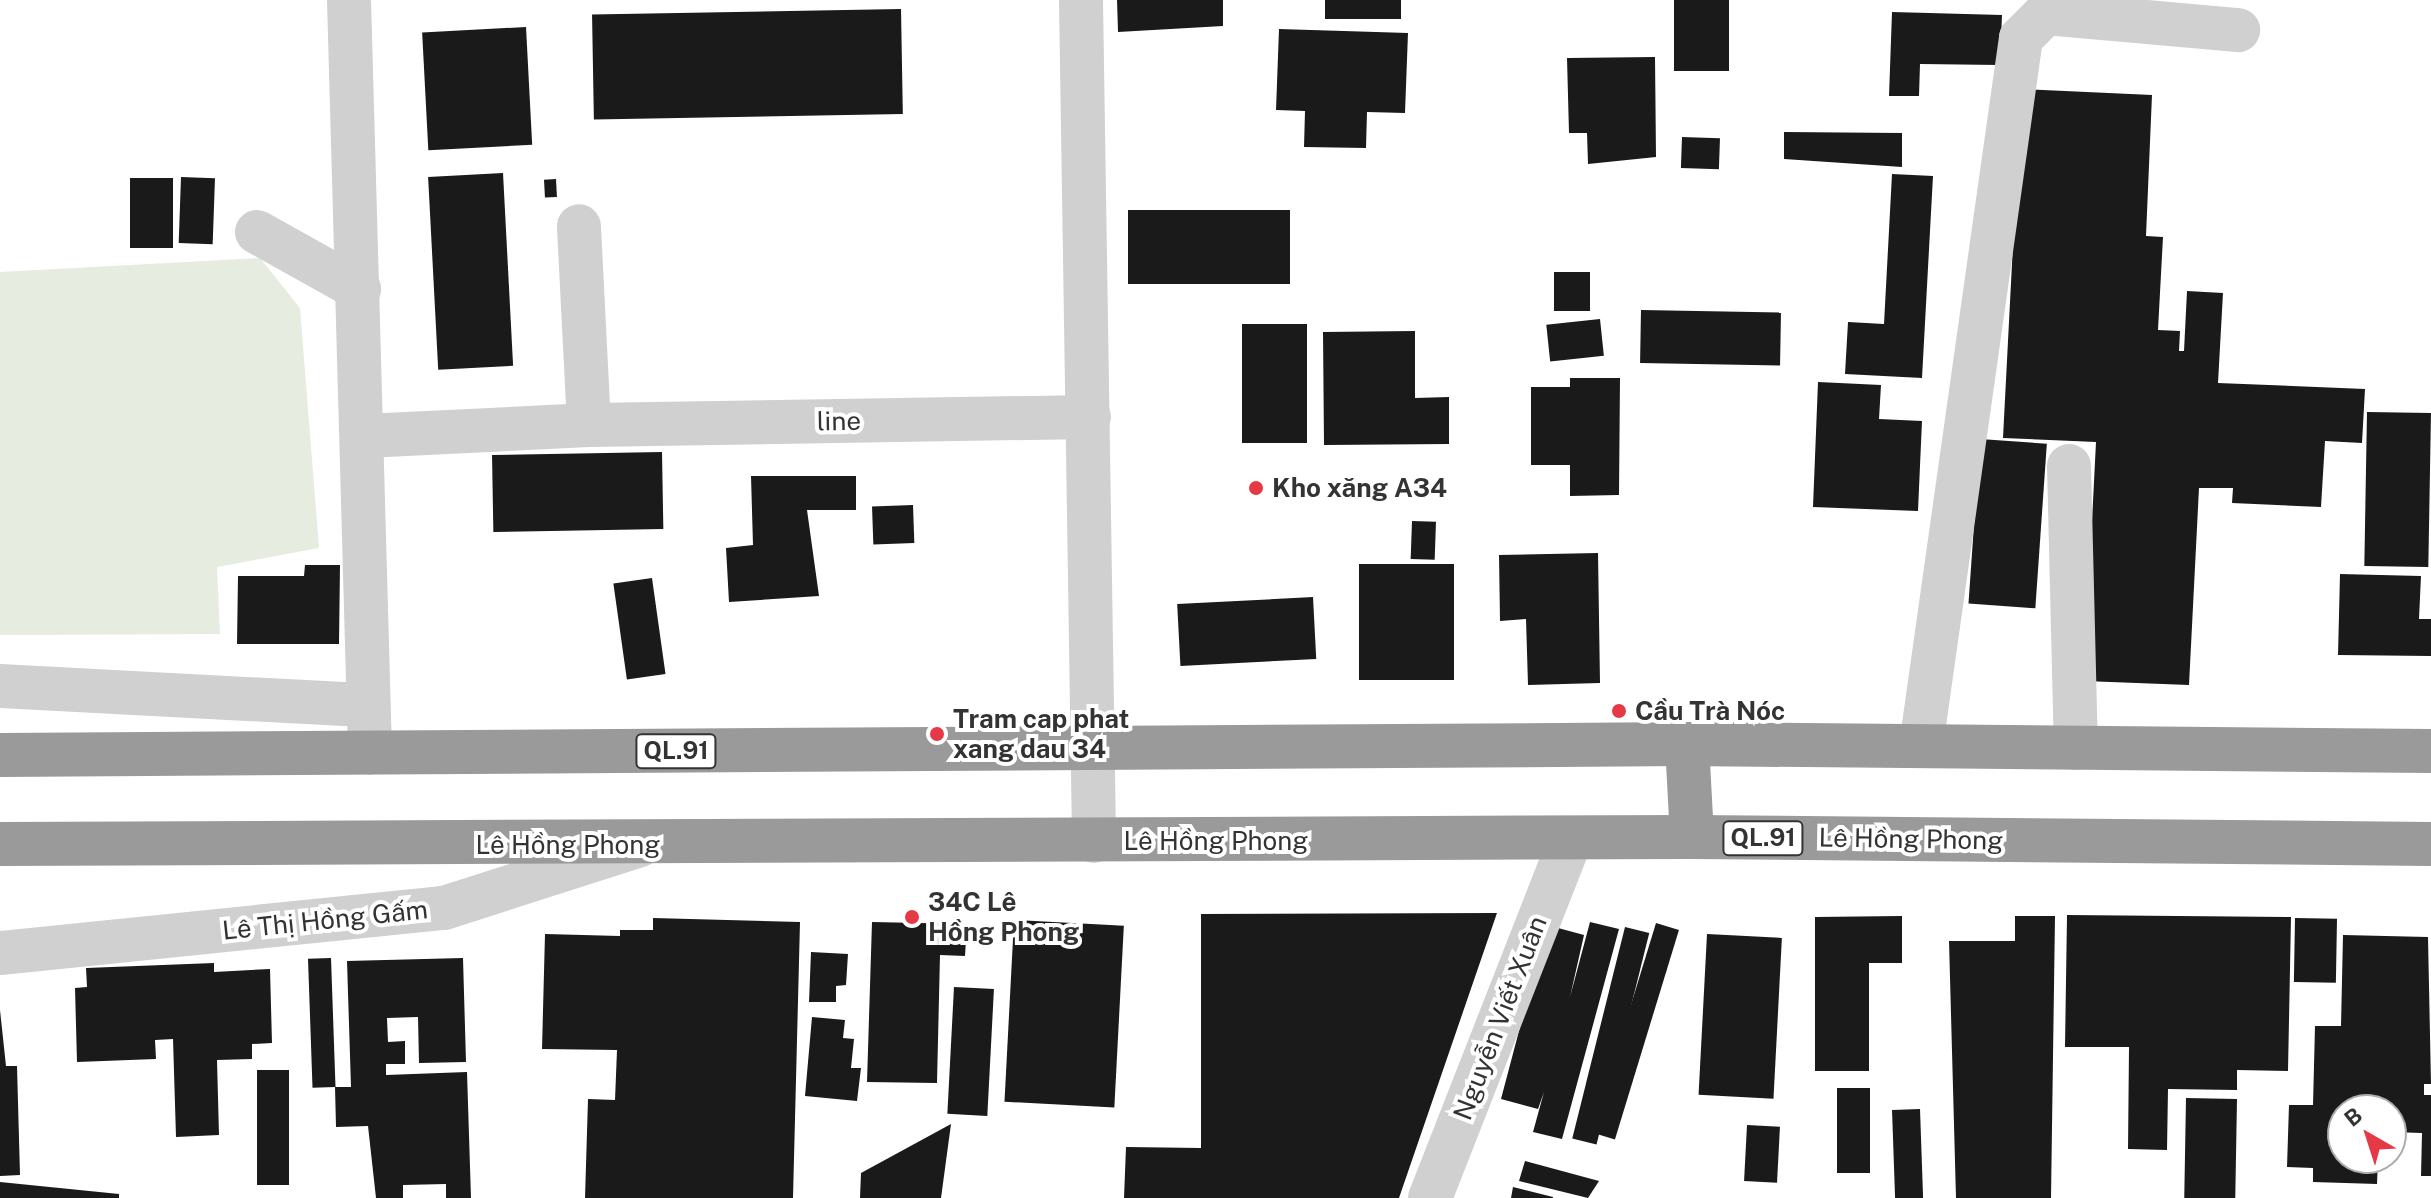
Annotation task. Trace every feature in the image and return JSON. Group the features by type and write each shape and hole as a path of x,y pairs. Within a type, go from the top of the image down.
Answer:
{"highway":[{"name":"QL.91","path":"0,755 1687,744 2431,751"},
{"path":"1687,744 1692,837"},
{"name":"Lê Hồng Phong","path":"0,844 640,845 1692,837 2431,844"}],"street":[{"path":"349,0 365,436 370,753"},
{"path":"1081,0 1094,841"},
{"path":"1921,746 2021,38 2046,13 2238,30"},
{"path":"579,226 589,425"},
{"path":"257,232 359,289"},
{"name":"line","path":"365,436 589,425 1089,417"},
{"path":"2069,466 2076,748"},
{"path":"0,686 368,705"},
{"name":"Nguyễn Viết Xuân","path":"1430,1198 1571,838"},
{"name":"Lê Thị Hồng Gấm","path":"0,953 444,908 640,845"}],"shaded area":[{"path":"260,258 300,308 319,548 217,567 220,634 0,635 0,272"}],"building":[{"path":"1117,0 1223,0 1223,26 1118,32"},
{"path":"1325,0 1401,0 1401,19 1325,19"},
{"path":"1674,0 1729,0 1729,71 1674,71"},
{"path":"901,9 903,114 594,119 592,14"},
{"path":"1892,12 2002,15 2000,65 1920,64 1919,96 1889,96"},
{"path":"526,27 532,145 428,150 422,32"},
{"path":"1279,29 1408,33 1405,113 1367,112 1366,148 1304,147 1305,111 1276,110"},
{"path":"1655,57 1656,157 1588,164 1587,133 1569,133 1567,58"},
{"path":"2021,89 2152,95 2146,236 2163,237 2158,330 2180,331 2179,351 2184,351 2187,291 2223,293 2218,383 2365,389 2362,443 2325,441 2321,507 2232,503 2233,488 2199,488 2189,685 2084,681 2096,442 2003,438"},
{"path":"1784,132 1902,133 1902,167 1784,159"},
{"path":"1682,137 1720,138 1719,169 1681,168"},
{"path":"503,173 513,366 438,370 428,177"},
{"path":"1892,174 1933,176 1922,378 1845,374 1848,322 1884,324"},
{"path":"181,177 215,178 213,244 179,243"},
{"path":"130,178 173,178 173,248 130,248"},
{"path":"556,179 557,197 545,198 544,180"},
{"path":"1128,210 1290,210 1290,284 1128,284"},
{"path":"1554,272 1590,272 1590,311 1554,311"},
{"path":"1641,310 1781,312 1780,365 1640,363"},
{"path":"1600,319 1604,356 1550,361 1546,325"},
{"path":"1242,324 1307,324 1307,443 1242,443"},
{"path":"1415,331 1415,398 1449,397 1449,444 1324,445 1323,332"},
{"path":"1570,378 1620,378 1619,495 1570,496 1570,465 1531,465 1531,387 1570,387"},
{"path":"1818,382 1881,385 1879,419 1922,421 1918,511 1813,507"},
{"path":"2367,412 2431,413 2428,567 2364,566"},
{"path":"1980,439 2047,444 2035,608 1968,604"},
{"path":"662,452 663,529 493,532 492,455"},
{"path":"751,476 856,476 856,510 807,510 819,596 729,602 726,548 753,545"},
{"path":"913,505 914,543 873,544 872,506"},
{"path":"1412,521 1436,522 1435,560 1411,559"},
{"path":"1598,553 1600,683 1528,685 1526,619 1500,621 1499,555"},
{"path":"1359,564 1454,564 1454,680 1359,680"},
{"path":"305,565 340,565 339,644 237,644 238,576 304,576"},
{"path":"2340,574 2421,576 2419,619 2431,619 2431,656 2338,655"},
{"path":"652,578 665,674 627,679 613,583"},
{"path":"1313,597 1316,659 1180,666 1177,604"},
{"path":"1497,913 1399,1198 1124,1198 1126,1147 1201,1148 1201,914"},
{"path":"2067,915 2291,917 2288,1071 2237,1070 2237,1090 2168,1089 2167,1150 2128,1149 2129,1047 2065,1047"},
{"path":"1902,916 1902,963 1869,963 1869,1071 1815,1071 1815,917"},
{"path":"2015,916 2055,916 2051,1198 1956,1198 1949,941 2015,941"},
{"path":"653,918 800,922 793,1198 585,1198 588,1099 615,1100 617,1050 542,1049 545,934 620,936 620,930 653,930"},
{"path":"2295,918 2337,919 2336,983 2294,982"},
{"path":"1014,920 1124,926 1114,1108 1004,1102"},
{"path":"872,922 967,924 965,956 940,955 937,1083 867,1082"},
{"path":"1590,922 1619,929 1562,1139 1533,1132 1544,1092 1538,1109 1501,1099 1547,925 1584,935 1570,997"},
{"path":"1656,923 1679,930 1615,1139 1592,1132"},
{"path":"1625,927 1649,933 1597,1145 1572,1139"},
{"path":"1707,934 1782,938 1773,1099 1699,1095"},
{"path":"2343,935 2428,937 2431,1084 2424,1084 2424,1095 2431,1095 2431,1176 2421,1176 2422,1133 2407,1133 2407,1094 2327,1094 2327,1174 2377,1174 2377,1184 2313,1182 2313,1168 2287,1167 2289,1105 2313,1105 2315,1026 2341,1026"},
{"path":"811,952 848,954 846,985 836,986 836,1002 809,1002"},
{"path":"331,958 336,1087 313,1088 308,959"},
{"path":"463,958 466,1062 419,1063 418,1017 387,1018 388,1042 405,1041 405,1064 386,1064 386,1075 467,1072 471,1198 446,1198 446,1184 403,1185 403,1198 376,1198 368,1126 336,1127 335,1087 351,1087 347,961"},
{"path":"214,963 214,972 270,969 272,1043 252,1044 252,1059 217,1060 219,1135 176,1137 173,1039 155,1040 156,1059 77,1062 75,988 87,987 86,968"},
{"path":"954,987 994,989 987,1116 947,1114"},
{"path":"0,1010 6,1066 17,1066 20,1175 0,1176"},
{"path":"812,1017 845,1020 843,1038 854,1039 851,1068 861,1068 857,1101 805,1096"},
{"path":"257,1070 289,1070 289,1185 257,1185"},
{"path":"1837,1088 1870,1088 1870,1173 1837,1173"},
{"path":"2186,1098 2237,1099 2235,1198 2184,1198"},
{"path":"1920,1109 1923,1198 1895,1198 1892,1110"},
{"path":"951,1124 941,1198 860,1198 861,1173"},
{"path":"1747,1125 1780,1127 1777,1183 1744,1181"},
{"path":"1525,1161 1599,1181 1588,1198 1519,1181"},
{"path":"0,1182 119,1194 119,1198 0,1198"},
{"path":"1513,1187 1553,1197 1553,1198 1511,1198"}],"place":[{"name":"Kho xăng A34","path":"1256,488"},
{"name":"Cầu Trà Nóc","path":"1619,711"},
{"name":"Tram cap phat xang dau 34","path":"937,734"},
{"name":"34C Lê Hồng Phong","path":"912,917"}]}
